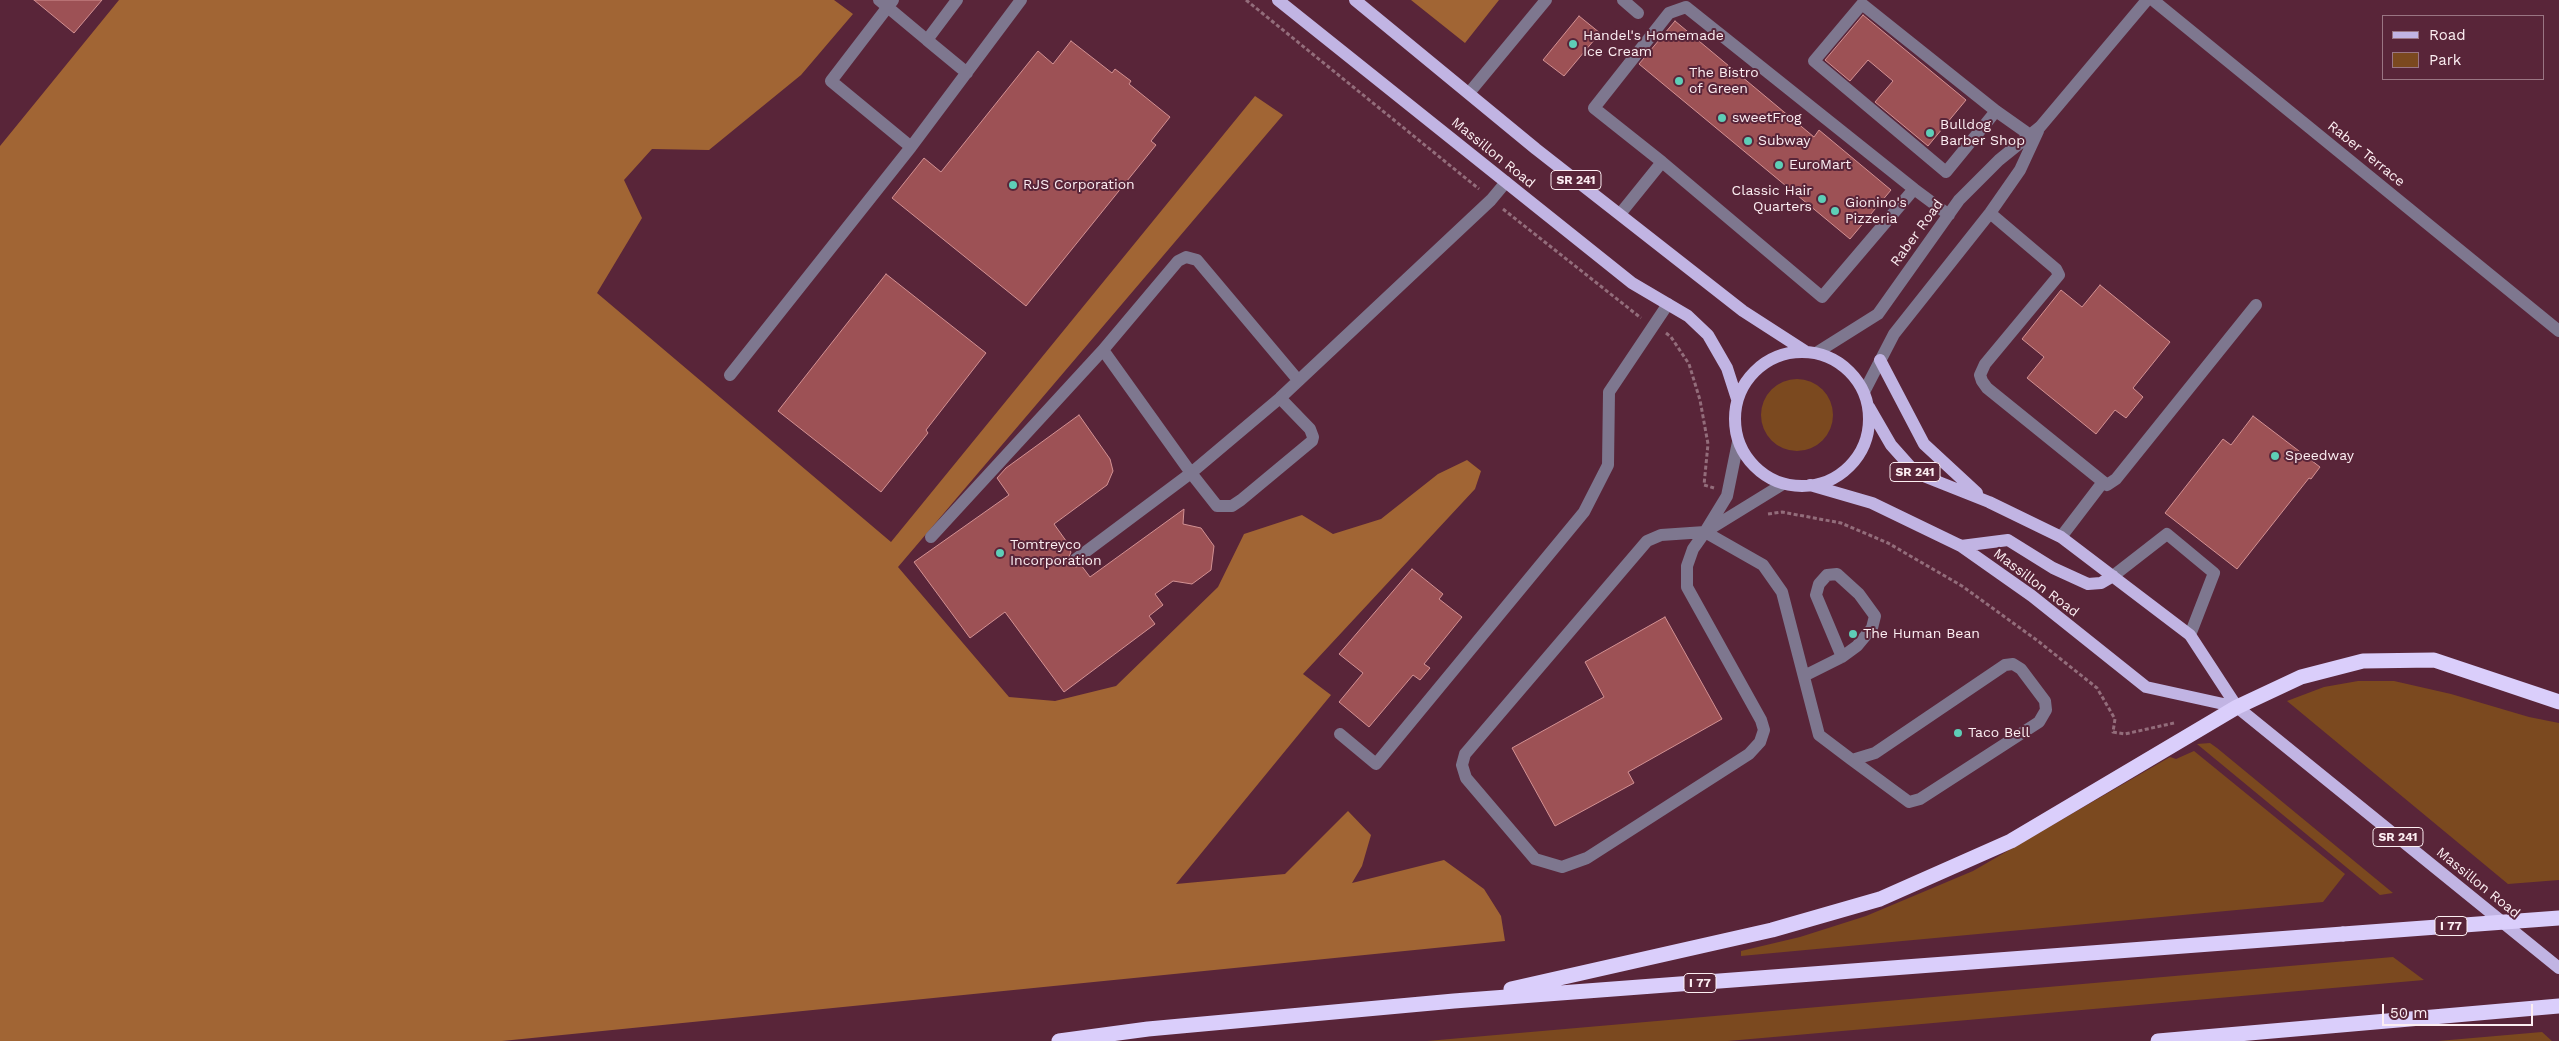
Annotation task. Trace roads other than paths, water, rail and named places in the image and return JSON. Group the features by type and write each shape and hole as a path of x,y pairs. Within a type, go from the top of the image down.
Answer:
{"highway":[{"path":"1454,1001 1772,930 1880,899 2011,841 2237,708 2301,677 2363,660 2434,660 2559,702"},
{"name":"I 77","path":"1059,1041 1148,1029 1454,1001 2559,918"},
{"path":"2158,1041 2559,1006"}],"main road":[{"name":"Massillon Road","path":"1278,0 1632,283 1688,316 1708,335 1727,368 1737,399"},
{"name":"SR 241","path":"1355,0 1468,93 1743,311 1811,352"},
{"path":"1811,352 1827,355 1847,367 1864,392 1869,407 1869,430 1862,452 1847,470 1828,482 1810,485 1784,484 1759,470 1748,460 1738,442 1734,421 1737,399 1746,380 1762,364 1782,354 1811,352"},
{"path":"1880,360 1924,444 1989,502"},
{"name":"Massillon Road","path":"1869,407 1891,445 1916,473 1989,502 2061,537 2190,635 2237,708 2559,968"},
{"name":"Massillon Road","path":"1810,485 1872,503 1961,546 2032,596 2146,687 2237,708"},
{"path":"1961,546 2008,540 2053,568 2088,584 2101,583 2113,576"}],"street":[{"path":"927,40 957,0"},
{"path":"730,375 911,147 1021,0"},
{"path":"1468,93 1546,0"},
{"path":"1623,0 1638,12"},
{"name":"Raber Road","path":"1811,352 1878,314 1959,200 1999,160 2040,127 2147,0"},
{"name":"Raber Terrace","path":"2153,0 2559,331"},
{"path":"911,147 831,81 887,2 927,40 966,73"},
{"path":"1996,111 1946,172 1814,61 1862,4 1996,111 2030,135"},
{"path":"1914,189 1822,298 1662,162 1594,108 1669,14 1686,7 1949,215"},
{"name":"Raber Road","path":"1864,392 1894,334 1990,213 2020,170 2040,127"},
{"path":"1620,214 1662,162"},
{"path":"1076,559 1191,473 1280,398 1491,200 1506,182"},
{"path":"1990,213 2056,269 2059,274 1985,364 1980,375 1982,381 1987,388 2103,482 2111,484 2116,479 2256,305"},
{"path":"930,537 1103,350 1178,261 1186,257 1197,260 1298,380"},
{"path":"1340,734 1376,764 1584,512 1608,465 1609,392 1668,304"},
{"path":"1103,350 1216,506 1232,506 1309,445 1313,437 1312,433 1280,398"},
{"path":"1738,442 1728,493 1705,532 1693,549 1687,566 1687,587 1761,720 1764,730 1760,742 1749,754 1587,858 1562,867 1535,859 1466,778 1462,765 1465,754 1647,541 1660,535 1705,532 1784,484"},
{"path":"2061,537 2103,482"},
{"path":"1705,532 1763,566 1782,592 1819,735 1852,760 1909,802 1920,800 2039,722 2046,710 2045,701 2021,669 2013,664 1996,669 1874,753 1852,760"},
{"path":"2113,576 2167,534 2214,573 2190,635"},
{"path":"1804,676 1842,657 1857,646 1872,628 1875,616 1859,594 1837,574 1827,575 1819,584 1816,595 1842,657"}],"place":[{"name":"Handel's Homemade Ice Cream","path":"1573,44"},
{"name":"The Bistro of Green","path":"1679,81"},
{"name":"sweetFrog","path":"1722,118"},
{"name":"Bulldog Barber Shop","path":"1930,133"},
{"name":"Subway","path":"1748,141"},
{"name":"EuroMart","path":"1779,165"},
{"name":"RJS Corporation","path":"1013,185"},
{"name":"Classic Hair Quarters","path":"1822,199"},
{"name":"Gionino's Pizzeria","path":"1835,211"},
{"name":"Speedway","path":"2275,456"},
{"name":"Tomtreyco Incorporation","path":"1000,553"},
{"name":"The Human Bean","path":"1853,634"},
{"name":"Taco Bell","path":"1958,733"}]}
